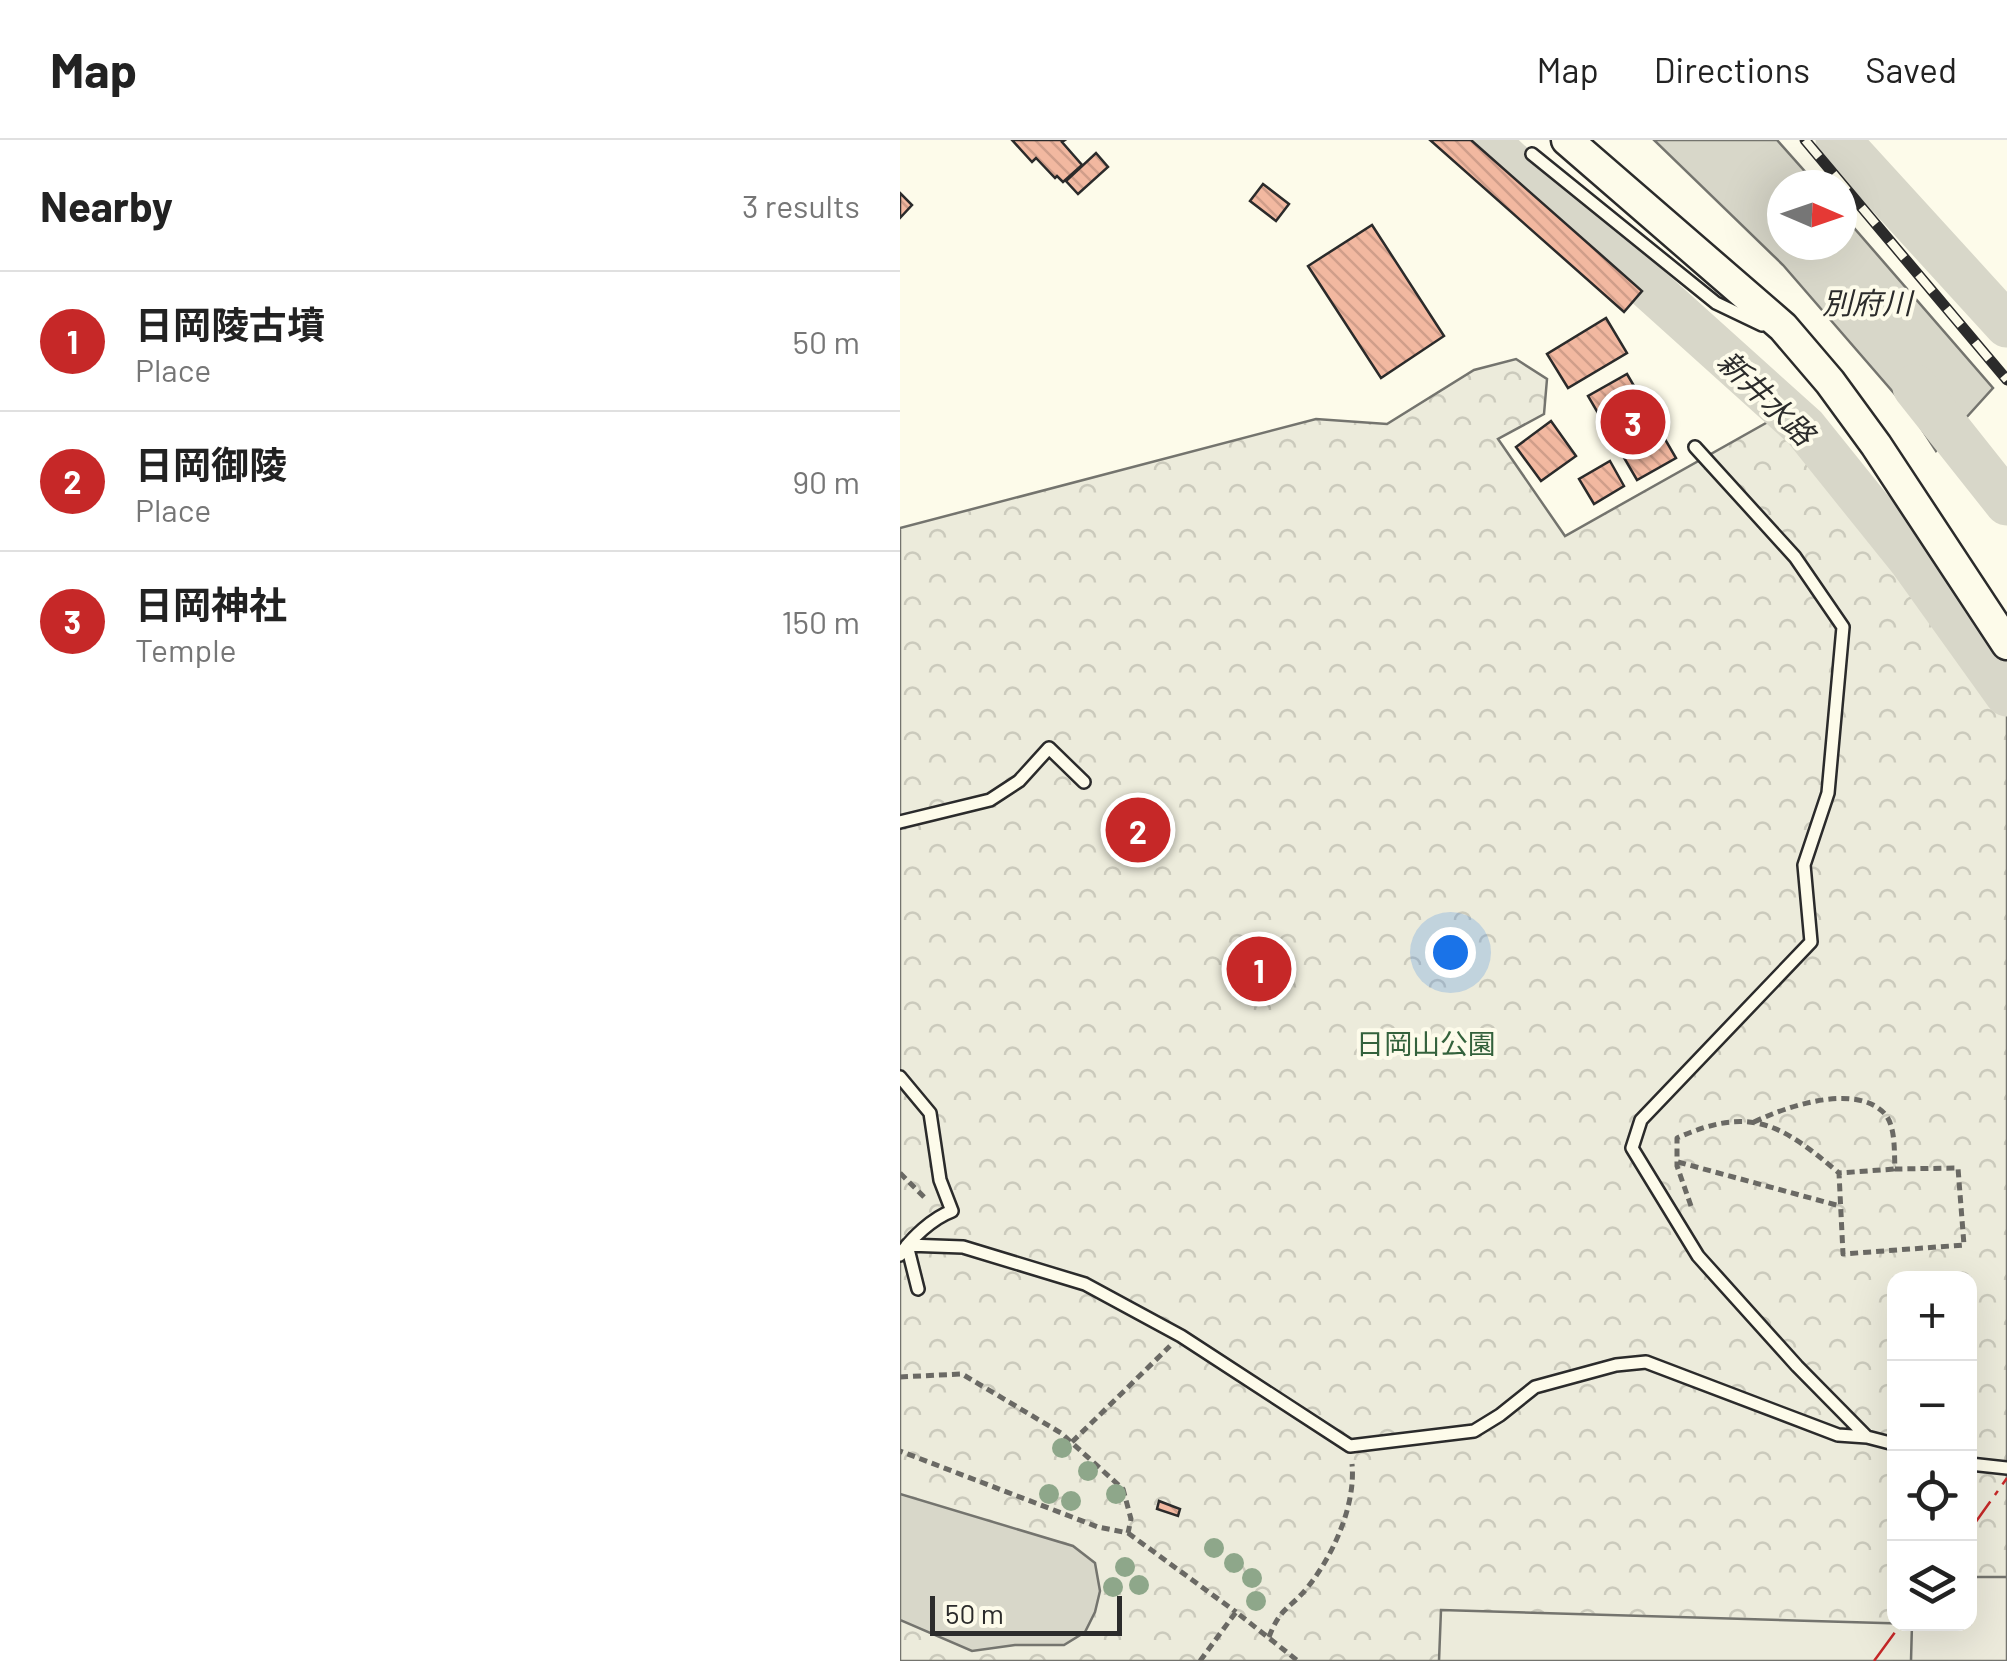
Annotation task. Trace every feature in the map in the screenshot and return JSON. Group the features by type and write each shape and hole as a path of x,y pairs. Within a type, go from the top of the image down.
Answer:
{"street":[{"path":"1567,140 1793,339 1876,445 2007,644"}],"lane":[{"path":"1532,154 1716,303 1793,339"},
{"path":"1695,447 1794,556 1843,627 1828,793 1804,865 1811,942 1640,1120 1632,1148 1698,1256 1796,1366 1867,1437"},
{"path":"900,822 990,800 1019,781 1049,748 1084,782"},
{"path":"900,1077 930,1113 940,1180 952,1211 942,1214 903,1250"},
{"path":"903,1250 963,1247 1085,1284 1180,1336 1350,1446 1474,1431 1535,1387 1646,1362 1838,1435 1887,1442"},
{"path":"903,1250 918,1289"},
{"path":"1977,1465 2007,1468"}],"path":[{"path":"1754,1122 1814,1100 1858,1102 1886,1115 1896,1169"},
{"path":"1692,1209 1678,1162 1677,1138 1709,1123 1770,1124 1806,1144 1839,1173 1958,1168 1964,1245 1842,1254 1839,1173"},
{"path":"1678,1162 1840,1206"},
{"path":"900,1173 942,1214"},
{"path":"1072,1442 1180,1336"},
{"path":"900,1377 962,1374 1072,1442 1123,1489 1131,1519 1128,1533"},
{"path":"1269,1638 1285,1606 1306,1590 1348,1511 1353,1475 1350,1446"},
{"path":"900,1450 1098,1527 1128,1533 1298,1661"},
{"path":"1200,1661 1236,1612"}],"green space":[{"name":"日岡山公園","path":"1516,359 1547,379 1544,414 1498,439 1565,536 1782,414 1810,439 1895,546 2007,706 2007,1661 900,1661 900,528 1316,419 1387,424 1474,370"},
{"path":"1441,1610 1887,1623 1887,1631 1916,1631 1915,1661 1439,1661"}],"shaded area":[{"path":"1977,1577 2007,1577 2007,1661 1911,1661 1912,1631 1977,1631"}],"water":[{"name":"別府川","path":"1654,140 1777,140 1804,170 1767,170 1767,249"},
{"name":"別府川","path":"1857,231 1993,388 1936,451 1912,414 1778,260 1857,260"},
{"path":"900,1494 1073,1546 1095,1563 1100,1591 1085,1632 1064,1645 1015,1645 972,1651 900,1620"}],"building":[{"path":"1012,140 1065,140 1062,142 1082,165 1063,182 1036,158 1032,162"},
{"path":"1430,140 1471,140 1642,291 1624,312"},
{"path":"1096,153 1108,167 1078,194 1066,181"},
{"path":"1263,184 1289,204 1276,221 1250,201"},
{"path":"900,193 912,205 900,218"},
{"path":"1372,225 1444,336 1381,378 1308,266"},
{"path":"1606,318 1627,353 1568,388 1547,354"},
{"path":"1627,374 1676,458 1637,480 1588,396"},
{"path":"1551,421 1576,456 1541,481 1516,447"},
{"path":"1610,461 1624,486 1594,504 1579,479"},
{"path":"1159,1501 1180,1509 1178,1516 1157,1509"}],"waterway":[{"name":"新井水路","path":"1485,140 1805,428 1911,560 2007,694"},
{"name":"別府川","path":"1838,140 2007,325"},
{"path":"1859,140 2007,300"},
{"name":"別府川","path":"1915,387 2007,503"}],"railway":[{"path":"1805,140 2007,380"}],"power":[{"path":"1977,1520 2007,1478"},
{"path":"1874,1661 1896,1631"}],"place":[{"name":"日岡神社","path":"1633,422"},
{"name":"日岡御陵","path":"1138,830"},
{"name":"日岡陵古墳","path":"1259,969"}]}
